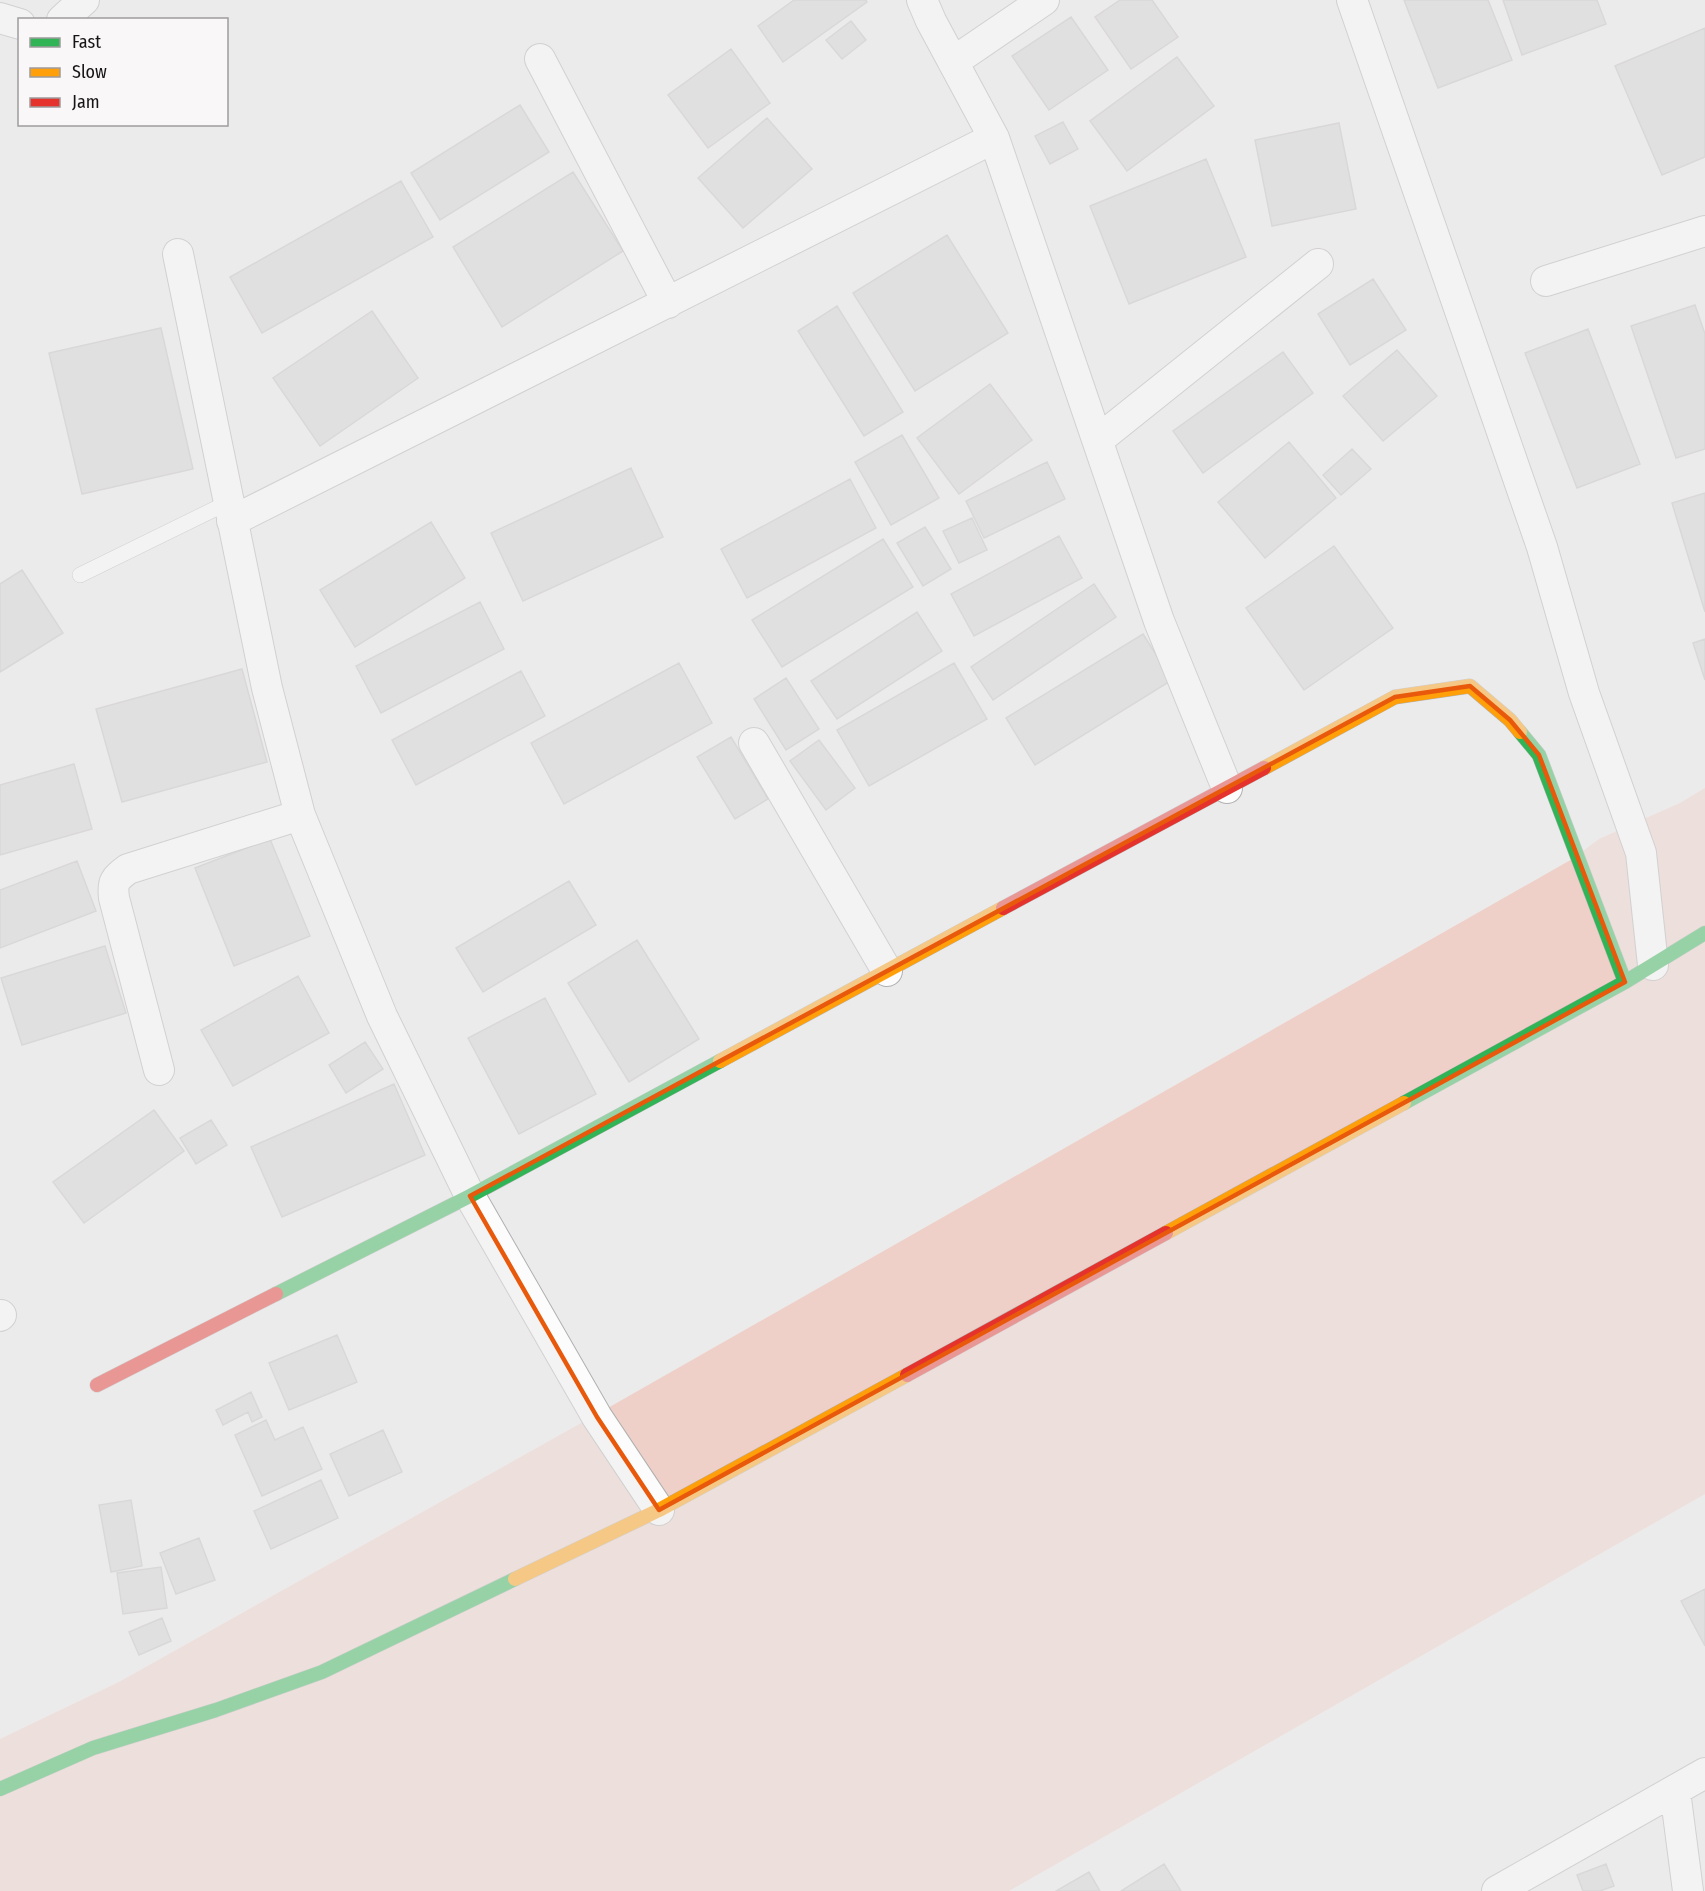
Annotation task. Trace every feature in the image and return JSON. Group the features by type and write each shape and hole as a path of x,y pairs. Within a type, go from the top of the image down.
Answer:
{"street":[{"path":"64,18 84,0"},
{"path":"922,0 994,138 1160,621 1227,788"},
{"path":"953,62 1044,0"},
{"path":"1352,0 1542,547 1584,693 1641,853 1653,965"},
{"path":"0,18 18,23"},
{"path":"540,59 668,303"},
{"path":"230,511 668,303 994,138"},
{"path":"1546,282 1705,231"},
{"path":"178,254 267,688 300,815 382,1016 470,1196 597,1417 659,1510"},
{"path":"1098,440 1318,264"},
{"path":"97,1385 470,1196 1395,697 1470,686 1510,720 1539,756 1625,982"},
{"path":"754,743 887,971"},
{"path":"159,1070 114,898 113,888 116,879 128,869 300,815"},
{"path":"0,1789 93,1748 216,1710 322,1672 659,1510 1625,982 1705,933"},
{"path":"1497,1891 1705,1773"},
{"path":"1675,1791 1688,1891"}],"lane":[{"path":"80,575 230,511"}],"highlighted area":[{"path":"1470,686 1510,720 1539,755 1625,982 659,1510 597,1417 470,1196 1395,697"}],"shaded area":[{"path":"1705,788 1705,1494 1009,1891 0,1891 0,1739 119,1682 592,1417 1574,858 1599,839 1680,803"}],"building":[{"path":"794,0 866,0 867,2 783,62 758,26"},
{"path":"1120,0 1152,0 1178,37 1131,69 1095,17"},
{"path":"1404,0 1488,0 1512,60 1438,88"},
{"path":"1503,0 1597,0 1606,24 1522,55"},
{"path":"1071,17 1108,70 1049,110 1012,56"},
{"path":"851,21 866,40 842,59 826,40"},
{"path":"1705,28 1705,157 1662,175 1615,66"},
{"path":"731,49 770,103 708,148 668,95"},
{"path":"1177,57 1214,106 1127,171 1090,121"},
{"path":"520,105 549,152 440,220 411,173"},
{"path":"767,118 812,169 743,228 698,178"},
{"path":"1063,122 1078,149 1050,164 1035,136"},
{"path":"1339,123 1356,209 1272,226 1255,140"},
{"path":"1206,159 1246,257 1129,304 1090,206"},
{"path":"573,172 623,251 502,327 453,247"},
{"path":"401,181 433,237 262,333 230,277"},
{"path":"947,235 1008,333 915,391 853,293"},
{"path":"1373,279 1406,330 1350,365 1318,314"},
{"path":"1695,305 1705,334 1705,449 1676,458 1631,326"},
{"path":"837,306 903,412 864,436 798,331"},
{"path":"372,311 418,378 320,446 273,378"},
{"path":"161,328 193,469 82,494 49,353"},
{"path":"1588,329 1640,464 1577,488 1525,353"},
{"path":"1397,350 1437,396 1383,441 1343,396"},
{"path":"1283,352 1313,393 1203,473 1173,431"},
{"path":"990,384 1032,440 959,494 917,438"},
{"path":"902,435 939,498 891,525 855,462"},
{"path":"1289,442 1336,498 1265,558 1218,502"},
{"path":"1352,449 1371,469 1341,495 1323,475"},
{"path":"1047,462 1065,499 984,538 966,501"},
{"path":"631,468 663,537 523,601 491,533"},
{"path":"850,479 876,528 747,598 721,549"},
{"path":"1705,493 1705,612 1672,503"},
{"path":"972,518 987,550 959,563 943,531"},
{"path":"431,522 465,578 355,647 320,590"},
{"path":"925,527 951,569 923,586 897,543"},
{"path":"1059,536 1082,578 974,636 951,594"},
{"path":"883,539 913,587 782,667 752,620"},
{"path":"1334,546 1393,628 1304,690 1246,608"},
{"path":"22,570 63,633 0,672 0,584"},
{"path":"1094,584 1116,617 993,700 971,667"},
{"path":"480,602 504,649 381,713 356,666"},
{"path":"917,612 942,651 837,719 811,681"},
{"path":"1143,634 1172,680 1035,765 1006,718"},
{"path":"1705,639 1705,680 1693,643"},
{"path":"679,663 712,723 564,804 531,743"},
{"path":"954,663 987,719 869,786 837,730"},
{"path":"242,669 267,762 122,802 96,709"},
{"path":"521,671 545,716 416,785 392,740"},
{"path":"786,678 819,729 786,750 754,699"},
{"path":"731,737 768,799 735,819 697,757"},
{"path":"819,740 855,788 826,810 790,761"},
{"path":"74,764 92,829 0,855 0,785"},
{"path":"270,839 310,936 234,966 195,868"},
{"path":"77,861 96,911 0,948 0,890"},
{"path":"569,881 596,925 483,992 456,948"},
{"path":"637,940 699,1039 629,1082 568,983"},
{"path":"105,946 126,1013 22,1045 1,978"},
{"path":"298,976 329,1033 233,1086 201,1030"},
{"path":"545,998 596,1094 519,1134 468,1038"},
{"path":"365,1042 383,1069 346,1093 329,1065"},
{"path":"394,1084 425,1155 282,1217 251,1147"},
{"path":"154,1110 184,1151 84,1223 53,1182"},
{"path":"211,1120 227,1145 196,1164 180,1138"},
{"path":"337,1335 357,1382 289,1410 269,1363"},
{"path":"251,1392 262,1417 252,1422 248,1412 223,1425 216,1410"},
{"path":"266,1420 275,1440 303,1427 322,1469 262,1496 235,1435"},
{"path":"383,1430 402,1472 349,1496 330,1454"},
{"path":"321,1480 338,1518 271,1549 254,1511"},
{"path":"131,1500 142,1566 111,1572 99,1505"},
{"path":"199,1538 215,1580 176,1594 160,1553"},
{"path":"161,1567 167,1608 123,1614 117,1573"},
{"path":"1705,1589 1705,1646 1681,1601"},
{"path":"162,1618 171,1641 139,1655 129,1632"},
{"path":"1164,1864 1181,1891 1121,1891"},
{"path":"1606,1864 1614,1886 1600,1891 1583,1891 1577,1875"},
{"path":"1089,1872 1100,1891 1056,1891"}],"traffic: fast":[{"path":"1520,732 1539,755 1625,982"},
{"path":"1404,1103 1625,982 1705,933"},
{"path":"276,1294 470,1196 720,1061"},
{"path":"0,1789 93,1748 216,1710 322,1672 515,1579"}],"traffic: slow":[{"path":"1264,768 1395,697 1470,686 1510,720 1520,732"},
{"path":"720,1061 1003,908"},
{"path":"1166,1233 1404,1103"},
{"path":"515,1579 659,1510 907,1375"}],"traffic: jam":[{"path":"1003,908 1264,768"},
{"path":"907,1375 1166,1233"},
{"path":"97,1385 276,1294"}]}
